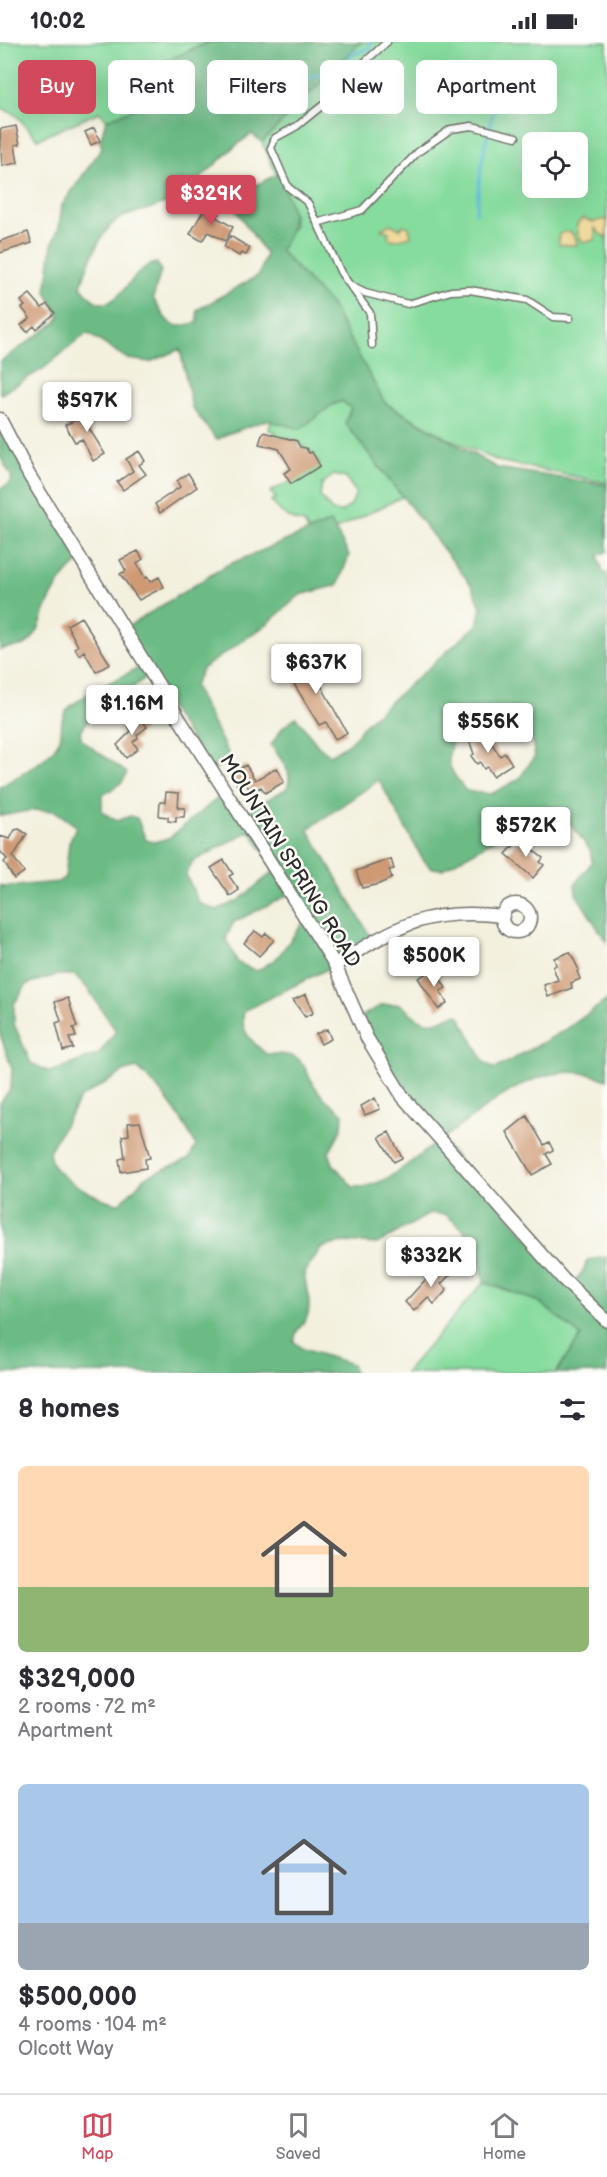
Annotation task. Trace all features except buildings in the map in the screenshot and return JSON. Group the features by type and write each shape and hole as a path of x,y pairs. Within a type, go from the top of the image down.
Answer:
{"street":[{"name":"MOUNTAIN SPRING ROAD","path":"0,419 29,475 335,965 367,1038 403,1097 563,1279 607,1321"},
{"path":"335,965 383,935 411,921 433,915 471,912 502,916"}],"lane":[{"path":"372,345 370,313 348,284 308,203 288,187 275,158 272,142 280,134 297,126 329,100 358,67 387,42"},
{"path":"317,223 362,210 418,152 439,136 463,126 488,129 516,137"},
{"path":"348,284 365,293 408,304 442,294 470,290 527,300 553,316 570,318"}],"green space":[{"path":"0,42 210,42 192,48 183,60 108,60 108,114 138,114 118,135 108,120 99,112 96,113 96,60 18,60 18,114 94,114 38,139 16,115 0,107"},
{"path":"210,42 361,42 343,60 320,60 320,83 308,95 308,60 207,60 207,114 290,114 262,142 252,134 242,141 179,196 115,221 96,247 81,286 93,299 103,303 112,301 137,274 157,263 161,271 153,298 163,315 174,325 198,323 197,310 259,275 266,254 233,206 239,193 278,174 292,212 291,229 280,251 331,305 385,403 497,468 607,485 607,552 598,555 603,573 607,573 607,943 576,894 575,884 592,862 590,850 558,808 545,811 443,869 431,868 422,858 379,780 308,829 373,941 335,965 244,1011 243,1025 248,1036 266,1054 290,1055 297,1058 318,1091 343,1114 342,1128 329,1152 333,1164 353,1187 377,1183 399,1171 441,1140 572,1287 587,1260 607,1257 607,1373 556,1373 581,1336 539,1302 484,1282 477,1249 463,1229 446,1215 431,1213 377,1244 343,1242 321,1248 304,1274 309,1307 307,1317 296,1333 294,1342 303,1349 352,1364 354,1373 0,1373 0,1103 11,1088 12,1069 0,1034 0,885 3,887 58,882 65,877 69,843 76,826 55,811 33,810 0,816 0,787 43,760 50,753 60,738 64,714 72,705 145,664 124,629 227,565 331,522 349,555 338,585 300,595 266,625 202,669 194,686 231,759 212,771 149,677 145,678 87,722 80,732 82,740 127,773 122,782 102,796 102,812 117,821 130,816 137,818 146,840 154,842 169,838 225,792 240,815 286,789 289,783 288,772 271,745 283,727 296,717 318,746 330,755 352,741 366,723 477,625 481,607 472,586 345,423 351,408 342,401 332,405 300,429 267,420 227,434 217,440 192,408 180,349 150,362 128,359 87,333 43,369 1,394 0,362 56,322 60,316 46,292 52,245 59,227 62,205 102,148 100,141 106,120 121,114 195,114 195,60 167,60","holes":["483,711 512,713 530,731 535,756 519,779 491,794 466,791 455,776 449,757 453,741 463,727","250,831 275,870 238,901 216,910 199,903 186,874 192,862","290,894 306,919 277,958 257,971 238,963 226,938 234,922","57,975 75,975 88,989 116,1031 99,1054 50,1072 31,1063 14,1024 14,1004 27,984","137,1068 154,1084 184,1124 196,1145 189,1159 147,1176 120,1203 104,1199 65,1177 53,1165 49,1151 80,1098 125,1071"]},
{"path":"361,42 607,42 607,483 498,461 445,437 385,403 331,305 280,250 294,225 293,213 262,142 290,114 308,114 308,96 320,83 320,114 404,114 404,60 343,60"},
{"path":"341,401 351,408 345,423 402,497 335,530 330,522 309,532 304,523 290,518 278,509 271,501 276,498 270,492 320,465 312,452 309,453 297,441 275,436 276,432 269,430 271,421 300,429","holes":["334,475 346,478 356,493 351,505 341,512 332,511 320,496 322,484"]},
{"path":"0,419 82,560 65,575 56,588 38,629 30,641 23,646 0,650 0,489 8,485 12,478 0,456"},
{"path":"607,1000 607,1080 584,1073 561,1073 539,1078 498,1099 441,1140 403,1097 358,1018 382,1005 400,1004 425,1022 435,1022 452,1015 459,1015 484,1062 495,1069 565,1030"},
{"path":"484,1282 539,1302 581,1336 556,1373 405,1373"}],"sand":[{"path":"583,218 593,222 607,219 607,236 601,235 595,228 595,240 583,242 578,234 577,224"},
{"path":"390,224 400,229 403,225 409,227 411,236 396,240 388,238 389,232 381,229"},
{"path":"570,231 577,245 559,245 559,234"}],"waterway":[{"path":"308,77 344,66 351,55 370,48 371,42"},
{"path":"476,213 483,153 493,114"}]}
